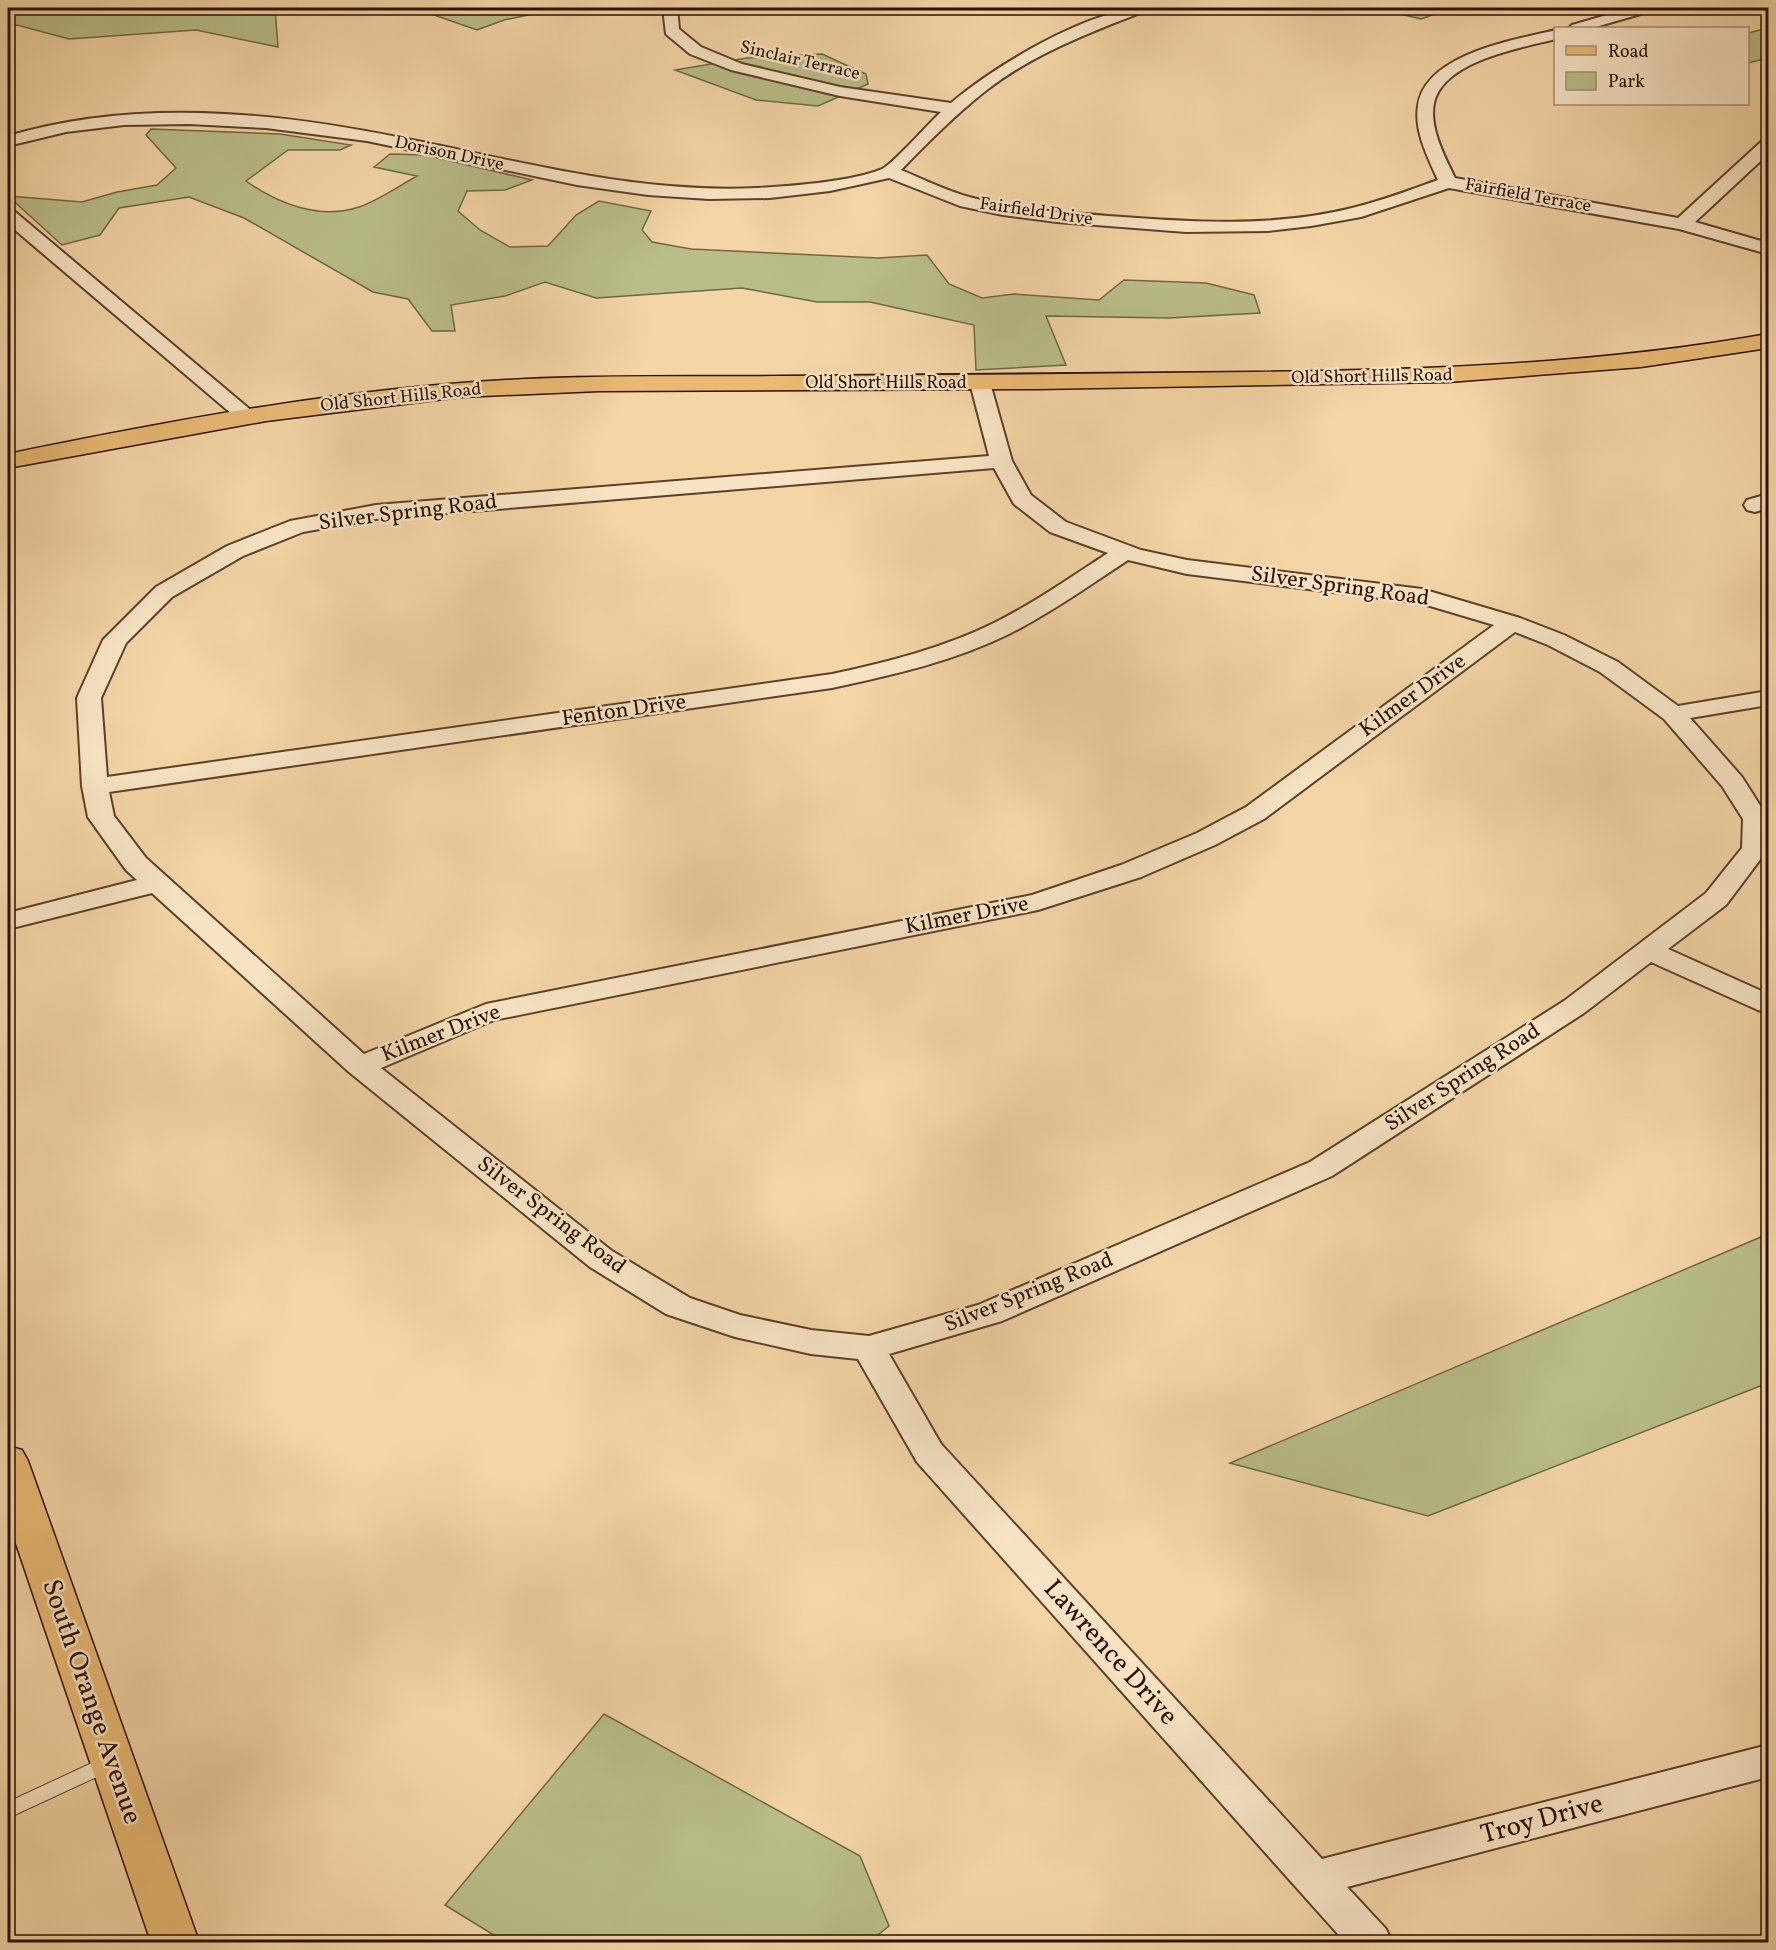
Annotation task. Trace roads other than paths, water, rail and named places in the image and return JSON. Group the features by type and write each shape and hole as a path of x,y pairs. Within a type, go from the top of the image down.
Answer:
{"main road":[{"name":"Old Short Hills Road","path":"8,461 246,416 392,396 526,387 1474,375 1668,358 1768,341"},
{"name":"South Orange Avenue","path":"8,1461 175,1942"}],"street":[{"name":"Sinclair Terrace","path":"670,8 666,16 668,25 683,43 703,56 796,83 956,109"},
{"path":"890,172 956,109 999,74 1081,30 1140,8"},
{"path":"1580,27 1646,8"},
{"name":"Fairfield Terrace","path":"1554,35 1485,54 1462,63 1432,88 1426,104 1427,125 1448,183 1490,188 1682,225 1768,249"},
{"name":"Dorison Drive","path":"8,141 59,127 98,121 200,118 271,122 329,130 543,174 649,190 703,193 788,192 838,185 890,172"},
{"path":"1682,225 1768,145"},
{"name":"Fairfield Drive","path":"890,172 956,199 1003,210 1057,217 1186,227 1268,225 1311,221 1356,213 1448,183"},
{"path":"8,215 246,416"},
{"name":"Silver Spring Road","path":"980,383 1001,461 1022,498 1058,527 1126,552 1187,567 1422,596 1512,623 1556,640 1610,667 1673,714 1733,782 1756,819 1755,849 1716,899 1574,1007 1321,1169 990,1313 869,1348 811,1342 735,1325 678,1306 601,1259 360,1065 136,864 101,817 95,786 89,698 115,640 164,592 235,551 298,526 376,512 1001,461"},
{"name":"Fenton Drive","path":"95,786 821,683 885,670 944,652 1023,617 1126,552"},
{"name":"Kilmer Drive","path":"360,1065 486,1013 1038,902 1131,871 1206,839 1255,813 1512,623"},
{"path":"1673,714 1768,698"},
{"path":"8,921 157,883"},
{"path":"1648,950 1768,1004"},
{"name":"Lawrence Drive","path":"869,1348 929,1453 1371,1942"},
{"name":"Troy Drive","path":"1315,1878 1768,1761"}],"lane":[{"path":"8,1810 112,1761"}]}
